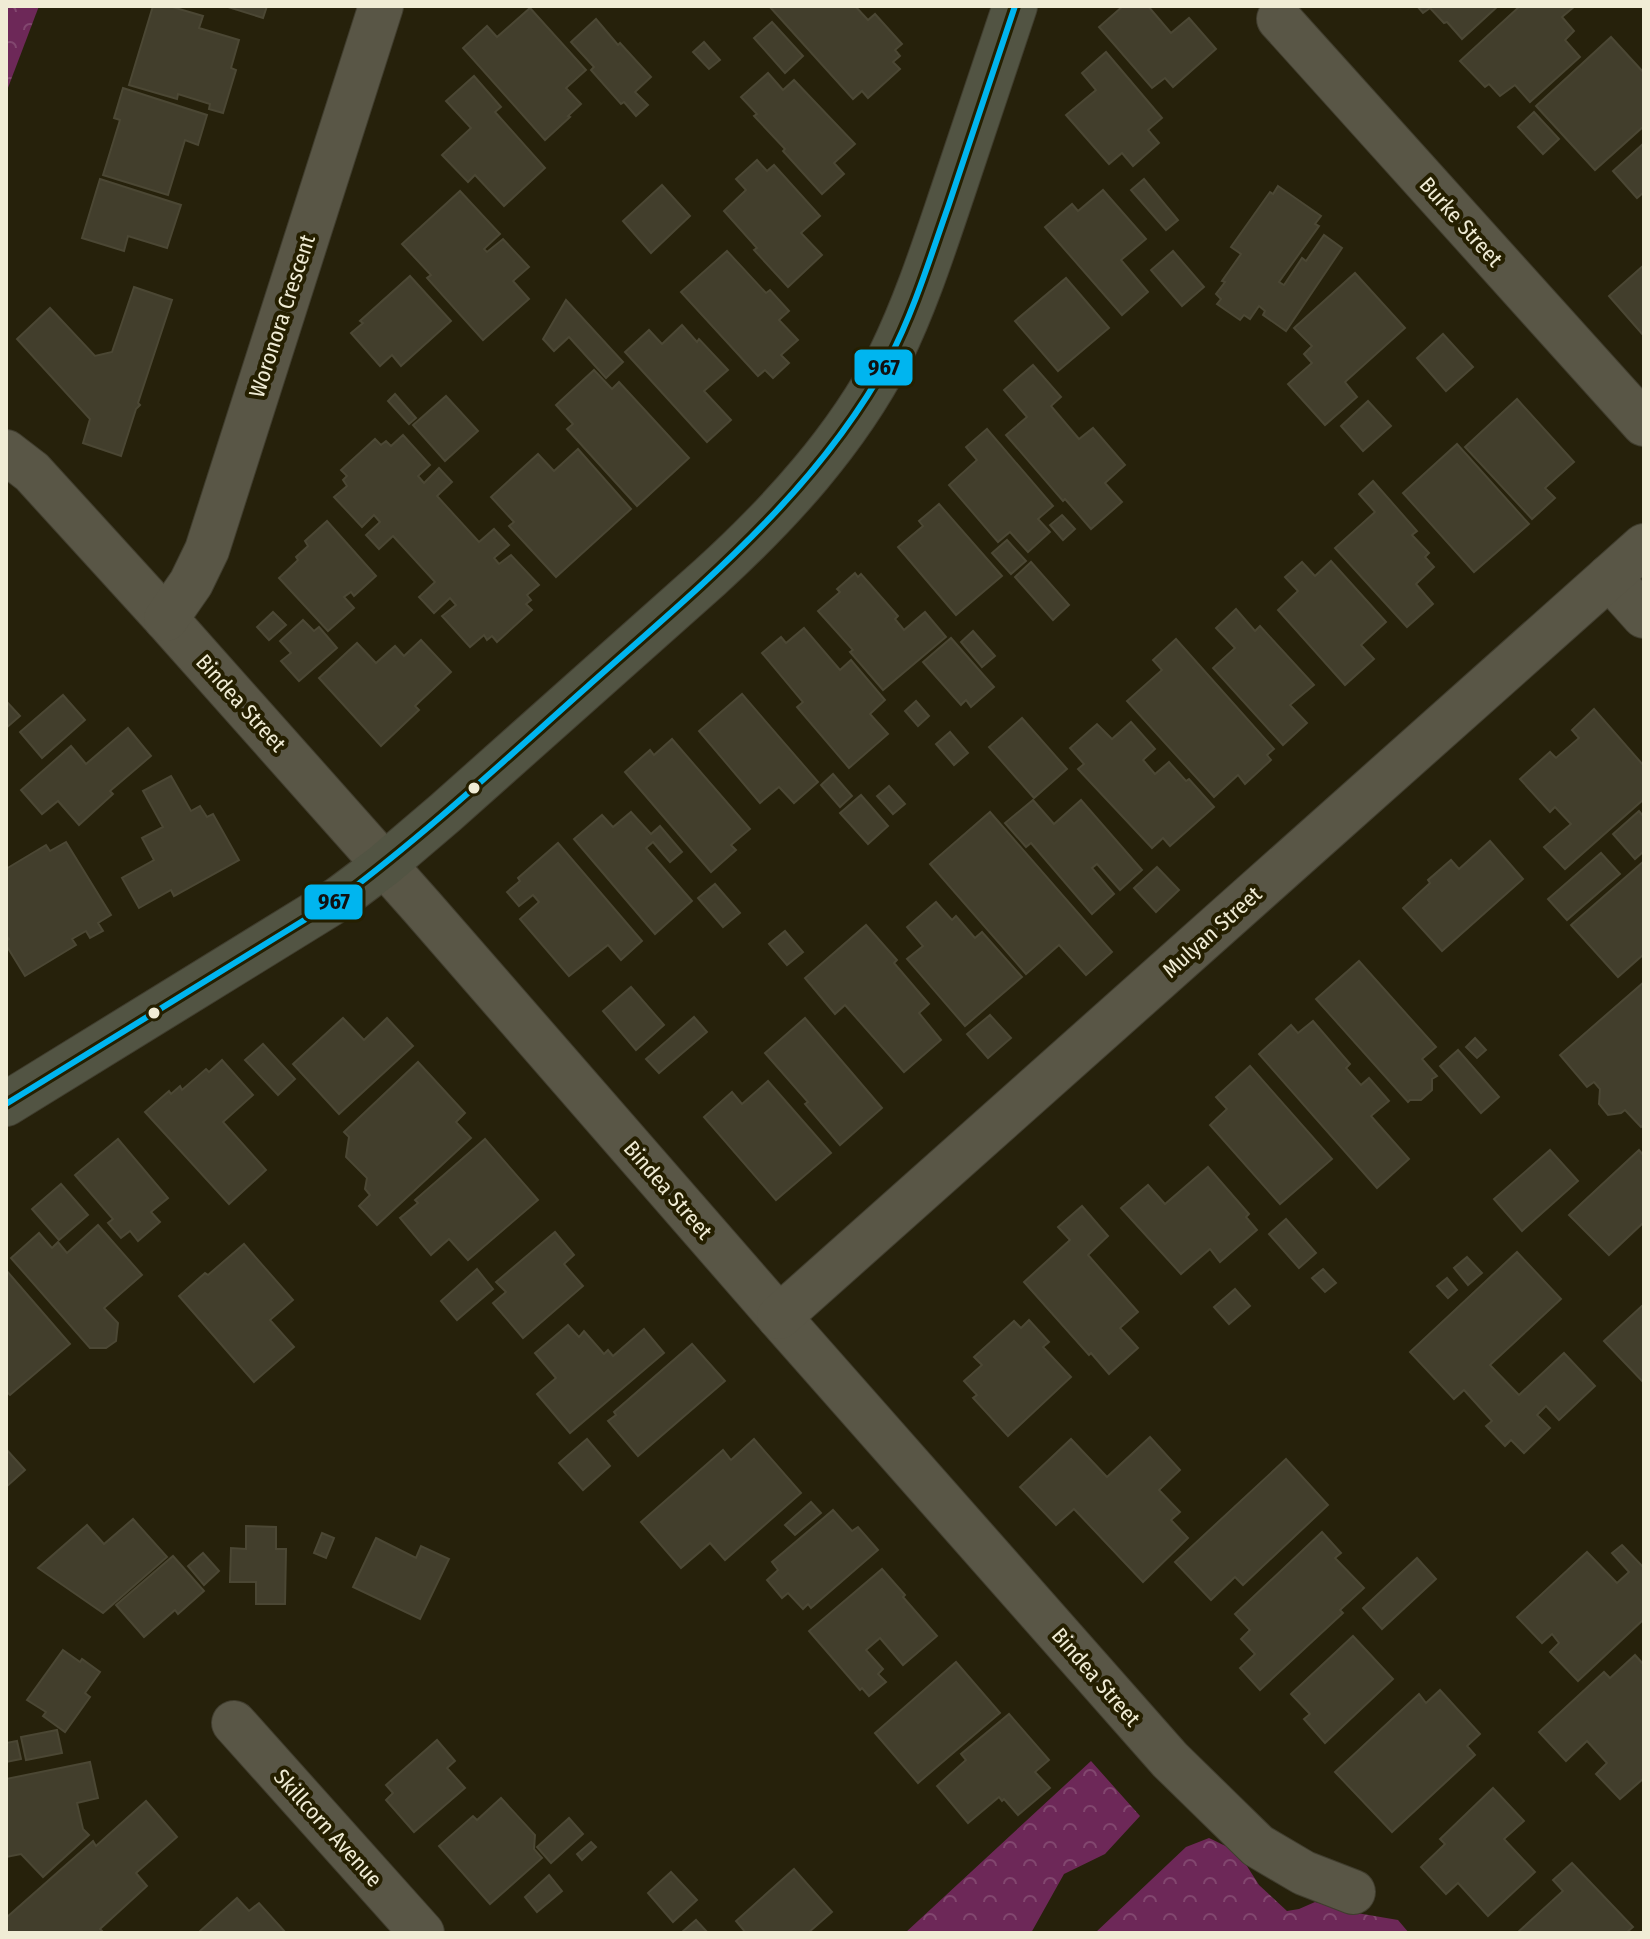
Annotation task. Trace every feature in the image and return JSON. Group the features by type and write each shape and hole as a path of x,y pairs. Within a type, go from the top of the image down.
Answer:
{"street":[{"name":"Woronora Crescent","path":"166,619 191,583 207,550 381,6"},
{"path":"6,1104 340,898 384,865 745,545 789,499 855,415 889,356 922,282 1015,6"},
{"name":"Burke Street","path":"1279,19 1644,424"},
{"name":"Bindea Street","path":"8,453 32,472 166,619 1170,1760 1258,1846 1304,1873 1353,1892"},
{"name":"Mulyan Street","path":"779,1317 1644,546"},
{"path":"1609,577 1644,616"},
{"name":"Skillcorn Avenue","path":"234,1723 422,1933"}],"green space":[{"path":"6,6 39,6 6,93"},
{"path":"1091,1761 1140,1816 1105,1854 1064,1874 1031,1933 905,1933"},
{"path":"1209,1838 1238,1852 1259,1885 1287,1911 1315,1902 1398,1920 1409,1933 1095,1933 1186,1847"}],"building":[{"path":"153,6 169,6 203,16 199,28 239,40 231,68 236,70 223,113 209,109 210,104 178,94 177,99 129,85"},
{"path":"225,6 267,6 263,18"},
{"path":"769,6 855,6 868,20 875,14 902,44 895,50 900,56 893,62 900,69 868,98 862,91 853,99"},
{"path":"1123,6 1148,6 1171,33 1189,18 1216,49 1173,87 1165,78 1152,88 1099,27"},
{"path":"1417,6 1498,6 1462,39 1430,8 1423,13"},
{"path":"1520,6 1575,6 1562,17 1574,31 1565,40 1580,57 1530,102 1515,85 1500,96 1489,84 1485,87 1460,61"},
{"path":"530,8 586,70 566,88 581,104 545,140 463,48 487,26 497,37"},
{"path":"596,19 651,77 635,92 648,105 636,116 591,70 594,67 571,42"},
{"path":"772,22 803,56 785,73 754,38"},
{"path":"1611,37 1644,73 1644,126 1595,170 1536,106"},
{"path":"704,42 720,60 709,69 693,52"},
{"path":"1106,52 1162,118 1148,130 1159,143 1133,166 1122,153 1109,164 1066,115 1096,90 1082,73"},
{"path":"768,73 783,90 794,80 855,144 834,163 844,174 822,194 741,97"},
{"path":"474,76 501,107 495,112 545,168 504,206 475,175 468,182 442,155 471,128 446,101"},
{"path":"123,88 207,115 198,145 185,140 168,195 103,175 120,120 114,118"},
{"path":"1534,112 1559,139 1543,154 1518,127"},
{"path":"1644,143 1644,192 1637,198 1613,171"},
{"path":"757,160 767,171 774,165 820,216 801,233 822,255 788,287 724,211 746,190 736,179"},
{"path":"100,179 181,205 167,248 128,236 124,251 82,238"},
{"path":"1144,179 1178,220 1166,230 1131,190"},
{"path":"662,185 690,216 651,253 623,221"},
{"path":"1278,186 1321,216 1315,224 1319,226 1279,282 1284,285 1302,258 1306,261 1324,235 1342,248 1286,331 1263,315 1265,311 1259,306 1250,319 1244,315 1240,320 1217,304 1221,299 1216,294 1241,254 1231,247 1270,192 1273,194"},
{"path":"1103,190 1146,239 1121,260 1148,292 1122,315 1045,227 1072,204 1078,211"},
{"path":"460,191 500,234 484,249 487,252 503,239 529,267 513,281 529,299 483,340 427,278 431,275 402,244"},
{"path":"727,251 766,293 770,290 789,311 779,320 798,340 781,355 789,363 773,378 765,370 758,376 681,292"},
{"path":"1173,251 1204,287 1182,306 1151,270"},
{"path":"1644,265 1644,336 1609,296"},
{"path":"1355,273 1405,328 1345,382 1357,397 1325,425 1288,384 1312,363 1304,354 1312,346 1294,328"},
{"path":"410,276 451,321 401,366 392,355 380,366 351,333"},
{"path":"1066,278 1109,328 1058,371 1015,321"},
{"path":"134,287 172,300 121,456 83,443 90,419 17,339 50,308 95,356 112,352"},
{"path":"566,300 623,362 606,378 569,337 554,351 543,339"},
{"path":"682,325 728,370 704,391 731,420 707,442 625,352 649,330 662,344"},
{"path":"1443,334 1473,367 1446,391 1417,358"},
{"path":"1033,365 1061,397 1051,406 1079,439 1093,428 1125,465 1105,483 1122,502 1091,529 1006,435 1027,417 1004,390"},
{"path":"594,370 612,389 619,382 689,458 637,506 567,429 573,424 556,405"},
{"path":"395,394 416,418 409,424 388,401"},
{"path":"446,396 478,431 445,461 413,425"},
{"path":"1517,399 1574,462 1545,488 1555,498 1532,519 1465,447"},
{"path":"1368,401 1391,426 1363,451 1341,426"},
{"path":"987,429 1053,506 1038,519 1050,532 1028,552 1010,532 998,542 949,485 977,460 966,447"},
{"path":"403,435 430,465 418,476 424,483 439,468 452,482 437,496 479,542 494,529 509,545 494,558 499,564 511,555 539,585 527,595 531,600 526,604 532,610 497,642 492,636 487,640 484,635 470,647 442,616 456,605 450,598 434,613 419,597 435,582 393,536 379,549 366,535 380,522 374,515 362,527 334,497 347,486 343,480 347,476 341,470 375,439 381,445 386,441 391,446"},
{"path":"1457,444 1529,524 1474,572 1403,493"},
{"path":"578,449 631,509 556,577 509,526 514,522 491,497 538,454 554,471"},
{"path":"1373,481 1417,531 1412,535 1429,553 1425,557 1434,567 1416,584 1433,604 1407,627 1335,548 1375,512 1359,494"},
{"path":"939,504 1002,576 956,615 898,547 923,526 919,521"},
{"path":"1062,515 1075,529 1063,540 1050,525"},
{"path":"327,521 376,576 354,596 351,592 344,597 354,608 328,631 279,578 308,546 305,541"},
{"path":"1007,540 1026,561 1011,574 992,553"},
{"path":"1331,561 1386,622 1361,645 1374,659 1345,685 1278,610 1298,591 1285,577 1302,562 1315,576"},
{"path":"1031,562 1069,605 1053,620 1015,577"},
{"path":"855,573 858,577 861,574 898,616 895,619 904,630 925,612 946,637 883,690 818,611 840,592 837,589"},
{"path":"1236,609 1255,631 1260,626 1314,685 1290,705 1307,723 1283,745 1213,668 1235,648 1216,628"},
{"path":"273,612 286,625 269,640 257,627"},
{"path":"303,620 314,631 319,627 337,648 299,681 281,661 291,653 280,641"},
{"path":"804,628 840,670 851,660 885,700 870,714 888,734 849,768 797,707 803,702 762,653 781,637 786,643"},
{"path":"973,631 995,656 982,667 961,642"},
{"path":"951,638 994,687 971,707 966,700 961,705 923,662"},
{"path":"1176,639 1274,749 1267,755 1271,760 1245,784 1238,775 1214,797 1127,701 1162,670 1153,660"},
{"path":"421,640 451,672 415,706 419,710 381,746 319,678 357,643 376,663 395,646 404,656"},
{"path":"742,694 818,782 794,803 779,787 760,803 699,731"},
{"path":"63,695 85,720 42,758 20,732"},
{"path":"6,701 20,716 6,728"},
{"path":"916,701 929,716 918,726 905,711"},
{"path":"1594,709 1644,766 1644,799 1565,869 1544,847 1571,824 1555,807 1550,812 1520,779 1550,752 1556,758 1579,738 1572,730"},
{"path":"1022,718 1067,769 1034,798 989,747"},
{"path":"1131,722 1155,749 1143,760 1155,774 1169,762 1214,807 1170,846 1163,838 1152,848 1078,769 1084,764 1070,748 1097,724 1112,739"},
{"path":"128,728 151,756 110,791 113,794 79,825 58,801 42,814 21,790 71,746 86,764"},
{"path":"950,732 968,753 954,765 936,744"},
{"path":"672,739 750,829 731,845 736,850 711,872 625,772 650,750 654,755"},
{"path":"833,774 852,796 840,807 821,785"},
{"path":"171,776 191,811 200,806 207,817 213,814 239,860 174,896 171,890 139,908 122,878 154,860 142,838 163,827 143,791"},
{"path":"889,786 905,804 893,814 877,796"},
{"path":"861,795 888,826 868,844 840,813"},
{"path":"1033,800 1054,824 1081,800 1142,870 1120,890 1097,864 1092,868 1114,894 1092,914 1031,843 1026,847 1005,823"},
{"path":"1639,811 1644,817 1644,851 1635,859 1613,834"},
{"path":"631,812 651,834 660,826 682,852 670,862 653,842 646,848 692,901 655,934 574,839 602,815 613,827"},
{"path":"990,812 1112,952 1086,975 1059,945 1026,974 930,864"},
{"path":"1490,841 1523,879 1442,951 1403,908 1451,860 1459,869"},
{"path":"66,842 111,915 98,923 103,931 90,938 86,931 72,939 76,945 25,976 6,945 9,939 6,935 6,869 46,845 50,851"},
{"path":"558,843 642,941 621,960 608,945 569,976 520,919 539,902 533,895 519,906 507,892 520,881 518,878"},
{"path":"1601,853 1620,874 1567,920 1548,899"},
{"path":"1644,861 1644,954 1618,977 1571,925"},
{"path":"1157,867 1179,890 1156,912 1134,888"},
{"path":"715,884 740,913 723,927 698,898"},
{"path":"936,902 952,920 956,916 975,938 982,932 1022,977 965,1026 907,959 923,946 907,927"},
{"path":"866,925 897,960 894,963 929,1004 919,1013 941,1040 904,1072 845,1005 835,1014 805,978"},
{"path":"785,931 803,952 787,965 769,944"},
{"path":"1359,961 1436,1047 1422,1059 1437,1076 1432,1079 1432,1090 1421,1100 1408,1102 1316,999"},
{"path":"1644,982 1644,1124 1641,1127 1625,1110 1608,1115 1599,1104 1600,1089 1594,1082 1587,1087 1560,1055"},
{"path":"631,987 664,1025 636,1050 603,1011"},
{"path":"990,1015 1011,1038 988,1058 967,1034"},
{"path":"694,1017 707,1032 659,1073 646,1059"},
{"path":"343,1018 364,1040 387,1018 413,1046 339,1114 293,1064"},
{"path":"805,1018 882,1108 840,1145 765,1053"},
{"path":"1313,1021 1350,1064 1346,1068 1361,1085 1369,1078 1389,1101 1371,1116 1409,1159 1377,1188 1259,1054 1291,1025 1298,1033"},
{"path":"1475,1038 1486,1050 1477,1058 1466,1047"},
{"path":"263,1044 295,1079 278,1095 245,1060"},
{"path":"1458,1050 1499,1097 1481,1113 1440,1066"},
{"path":"222,1060 253,1095 223,1122 266,1170 229,1204 145,1112 169,1091 171,1094 180,1086 182,1090"},
{"path":"418,1062 465,1113 456,1122 471,1138 377,1225 359,1206 370,1195 365,1189 367,1178 346,1157 349,1137 344,1132"},
{"path":"1250,1066 1332,1159 1280,1204 1210,1125 1227,1109 1216,1097"},
{"path":"768,1081 831,1153 776,1200 704,1117 732,1092 742,1104"},
{"path":"118,1139 168,1198 151,1212 160,1222 138,1241 130,1231 121,1238 108,1223 113,1219 75,1175"},
{"path":"485,1139 538,1200 468,1260 449,1239 431,1255 400,1218 418,1203 415,1200"},
{"path":"1550,1150 1578,1181 1522,1231 1494,1199"},
{"path":"1639,1150 1644,1156 1644,1222 1609,1255 1569,1215"},
{"path":"1208,1167 1249,1214 1246,1217 1257,1230 1220,1262 1210,1249 1181,1274 1121,1208 1148,1185 1165,1204"},
{"path":"61,1184 88,1215 59,1240 32,1209"},
{"path":"1082,1206 1108,1236 1088,1255 1138,1312 1120,1328 1138,1348 1109,1374 1024,1282 1070,1240 1058,1227"},
{"path":"1286,1219 1316,1253 1299,1268 1269,1234"},
{"path":"98,1225 142,1275 104,1308 118,1323 116,1341 106,1348 90,1348 11,1258 39,1233 52,1248 58,1242 67,1253"},
{"path":"555,1232 574,1255 564,1264 583,1286 523,1338 493,1303 506,1292 496,1282"},
{"path":"244,1244 293,1300 270,1320 294,1347 254,1382 179,1296"},
{"path":"1517,1252 1561,1299 1490,1365 1519,1395 1564,1353 1595,1386 1559,1420 1546,1406 1537,1415 1550,1428 1524,1453 1511,1440 1505,1446 1486,1426 1492,1421 1464,1390 1454,1399 1410,1352"},
{"path":"1467,1257 1482,1273 1468,1285 1454,1268"},
{"path":"477,1269 493,1289 457,1320 441,1301"},
{"path":"1323,1269 1336,1283 1325,1292 1312,1278"},
{"path":"6,1270 70,1344 10,1395 6,1391"},
{"path":"1447,1278 1457,1290 1448,1298 1437,1286"},
{"path":"1235,1289 1250,1306 1229,1324 1214,1307"},
{"path":"1644,1304 1644,1383 1604,1341"},
{"path":"1029,1320 1049,1342 1043,1347 1071,1377 1008,1436 973,1398 977,1395 964,1381 982,1365 974,1357 1014,1321 1021,1328"},
{"path":"568,1325 579,1337 584,1331 604,1354 608,1350 613,1356 644,1329 664,1353 570,1433 537,1394 556,1378 535,1353"},
{"path":"692,1344 725,1381 638,1456 608,1421 616,1415 614,1412"},
{"path":"1150,1437 1180,1470 1159,1490 1180,1512 1171,1520 1188,1538 1143,1582 1074,1509 1056,1525 1020,1487 1071,1439 1107,1477"},
{"path":"587,1439 610,1466 583,1490 559,1463"},
{"path":"754,1439 801,1493 725,1560 710,1543 681,1568 641,1522 723,1450 731,1460"},
{"path":"6,1449 25,1470 6,1487"},
{"path":"1286,1459 1328,1505 1243,1585 1235,1577 1211,1600 1175,1562"},
{"path":"811,1502 821,1513 795,1535 785,1525"},
{"path":"833,1510 852,1531 858,1527 878,1550 811,1608 808,1604 803,1609 788,1593 782,1598 767,1580 778,1570 772,1562"},
{"path":"133,1519 167,1557 103,1613 38,1568 87,1525 104,1544"},
{"path":"246,1526 276,1527 276,1549 286,1549 285,1604 256,1604 256,1582 230,1582 231,1548 246,1549"},
{"path":"1322,1532 1341,1553 1335,1558 1364,1588 1340,1610 1343,1613 1260,1690 1240,1668 1255,1654 1241,1639 1250,1630 1235,1614"},
{"path":"322,1533 334,1538 326,1558 314,1553"},
{"path":"376,1538 416,1558 421,1546 449,1559 420,1619 353,1587"},
{"path":"1622,1545 1644,1568 1644,1619 1578,1681 1550,1652 1559,1643 1552,1634 1542,1643 1517,1617 1587,1552 1617,1583 1629,1572 1612,1553"},
{"path":"203,1553 219,1571 204,1585 188,1566"},
{"path":"173,1556 204,1591 178,1614 175,1610 144,1637 116,1605"},
{"path":"1417,1558 1436,1579 1382,1629 1363,1608"},
{"path":"882,1569 937,1636 903,1665 880,1638 866,1650 883,1669 878,1674 886,1682 869,1696 862,1688 860,1690 809,1631"},
{"path":"1353,1636 1393,1679 1325,1743 1304,1719 1310,1714 1291,1694"},
{"path":"63,1650 100,1672 85,1693 90,1697 65,1732 43,1716 46,1712 27,1700"},
{"path":"1635,1655 1644,1665 1644,1778 1620,1799 1596,1774 1607,1763 1587,1741 1566,1761 1539,1732 1604,1672 1610,1678"},
{"path":"956,1662 1000,1713 918,1783 875,1733"},
{"path":"1440,1690 1480,1734 1467,1746 1475,1755 1392,1832 1335,1772 1419,1694 1426,1703"},
{"path":"1009,1714 1049,1760 1035,1772 1050,1788 1018,1815 999,1797 968,1823 937,1786 966,1760 961,1754"},
{"path":"57,1730 62,1753 26,1760 21,1737"},
{"path":"437,1740 455,1761 447,1768 465,1788 414,1832 386,1800 393,1793 386,1785"},
{"path":"17,1741 21,1759 6,1762 6,1743"},
{"path":"90,1762 98,1798 77,1803 83,1829 89,1835 43,1877 21,1854 6,1857 6,1779"},
{"path":"1493,1788 1524,1821 1504,1839 1535,1872 1488,1916 1458,1883 1446,1894 1421,1867 1445,1844 1440,1839"},
{"path":"501,1798 535,1835 534,1849 542,1858 490,1904 439,1846 473,1816 477,1820"},
{"path":"146,1801 177,1837 136,1873 147,1886 100,1929 104,1933 6,1933 6,1918 93,1841 96,1846"},
{"path":"569,1818 583,1834 551,1863 537,1847"},
{"path":"591,1842 596,1847 582,1860 577,1854"},
{"path":"1572,1863 1633,1927 1626,1933 1517,1933 1563,1891 1553,1880"},
{"path":"794,1869 832,1912 808,1933 746,1933 736,1921"},
{"path":"671,1872 697,1900 673,1922 648,1893"},
{"path":"549,1875 562,1891 537,1912 525,1897"},
{"path":"237,1898 249,1911 259,1903 286,1933 199,1932"},
{"path":"696,1920 708,1933 681,1933"}],"transit line":[{"name":"967","path":"6,1104 340,898 466,795 672,612 791,495 860,407 898,341 928,265 1015,6"}]}
